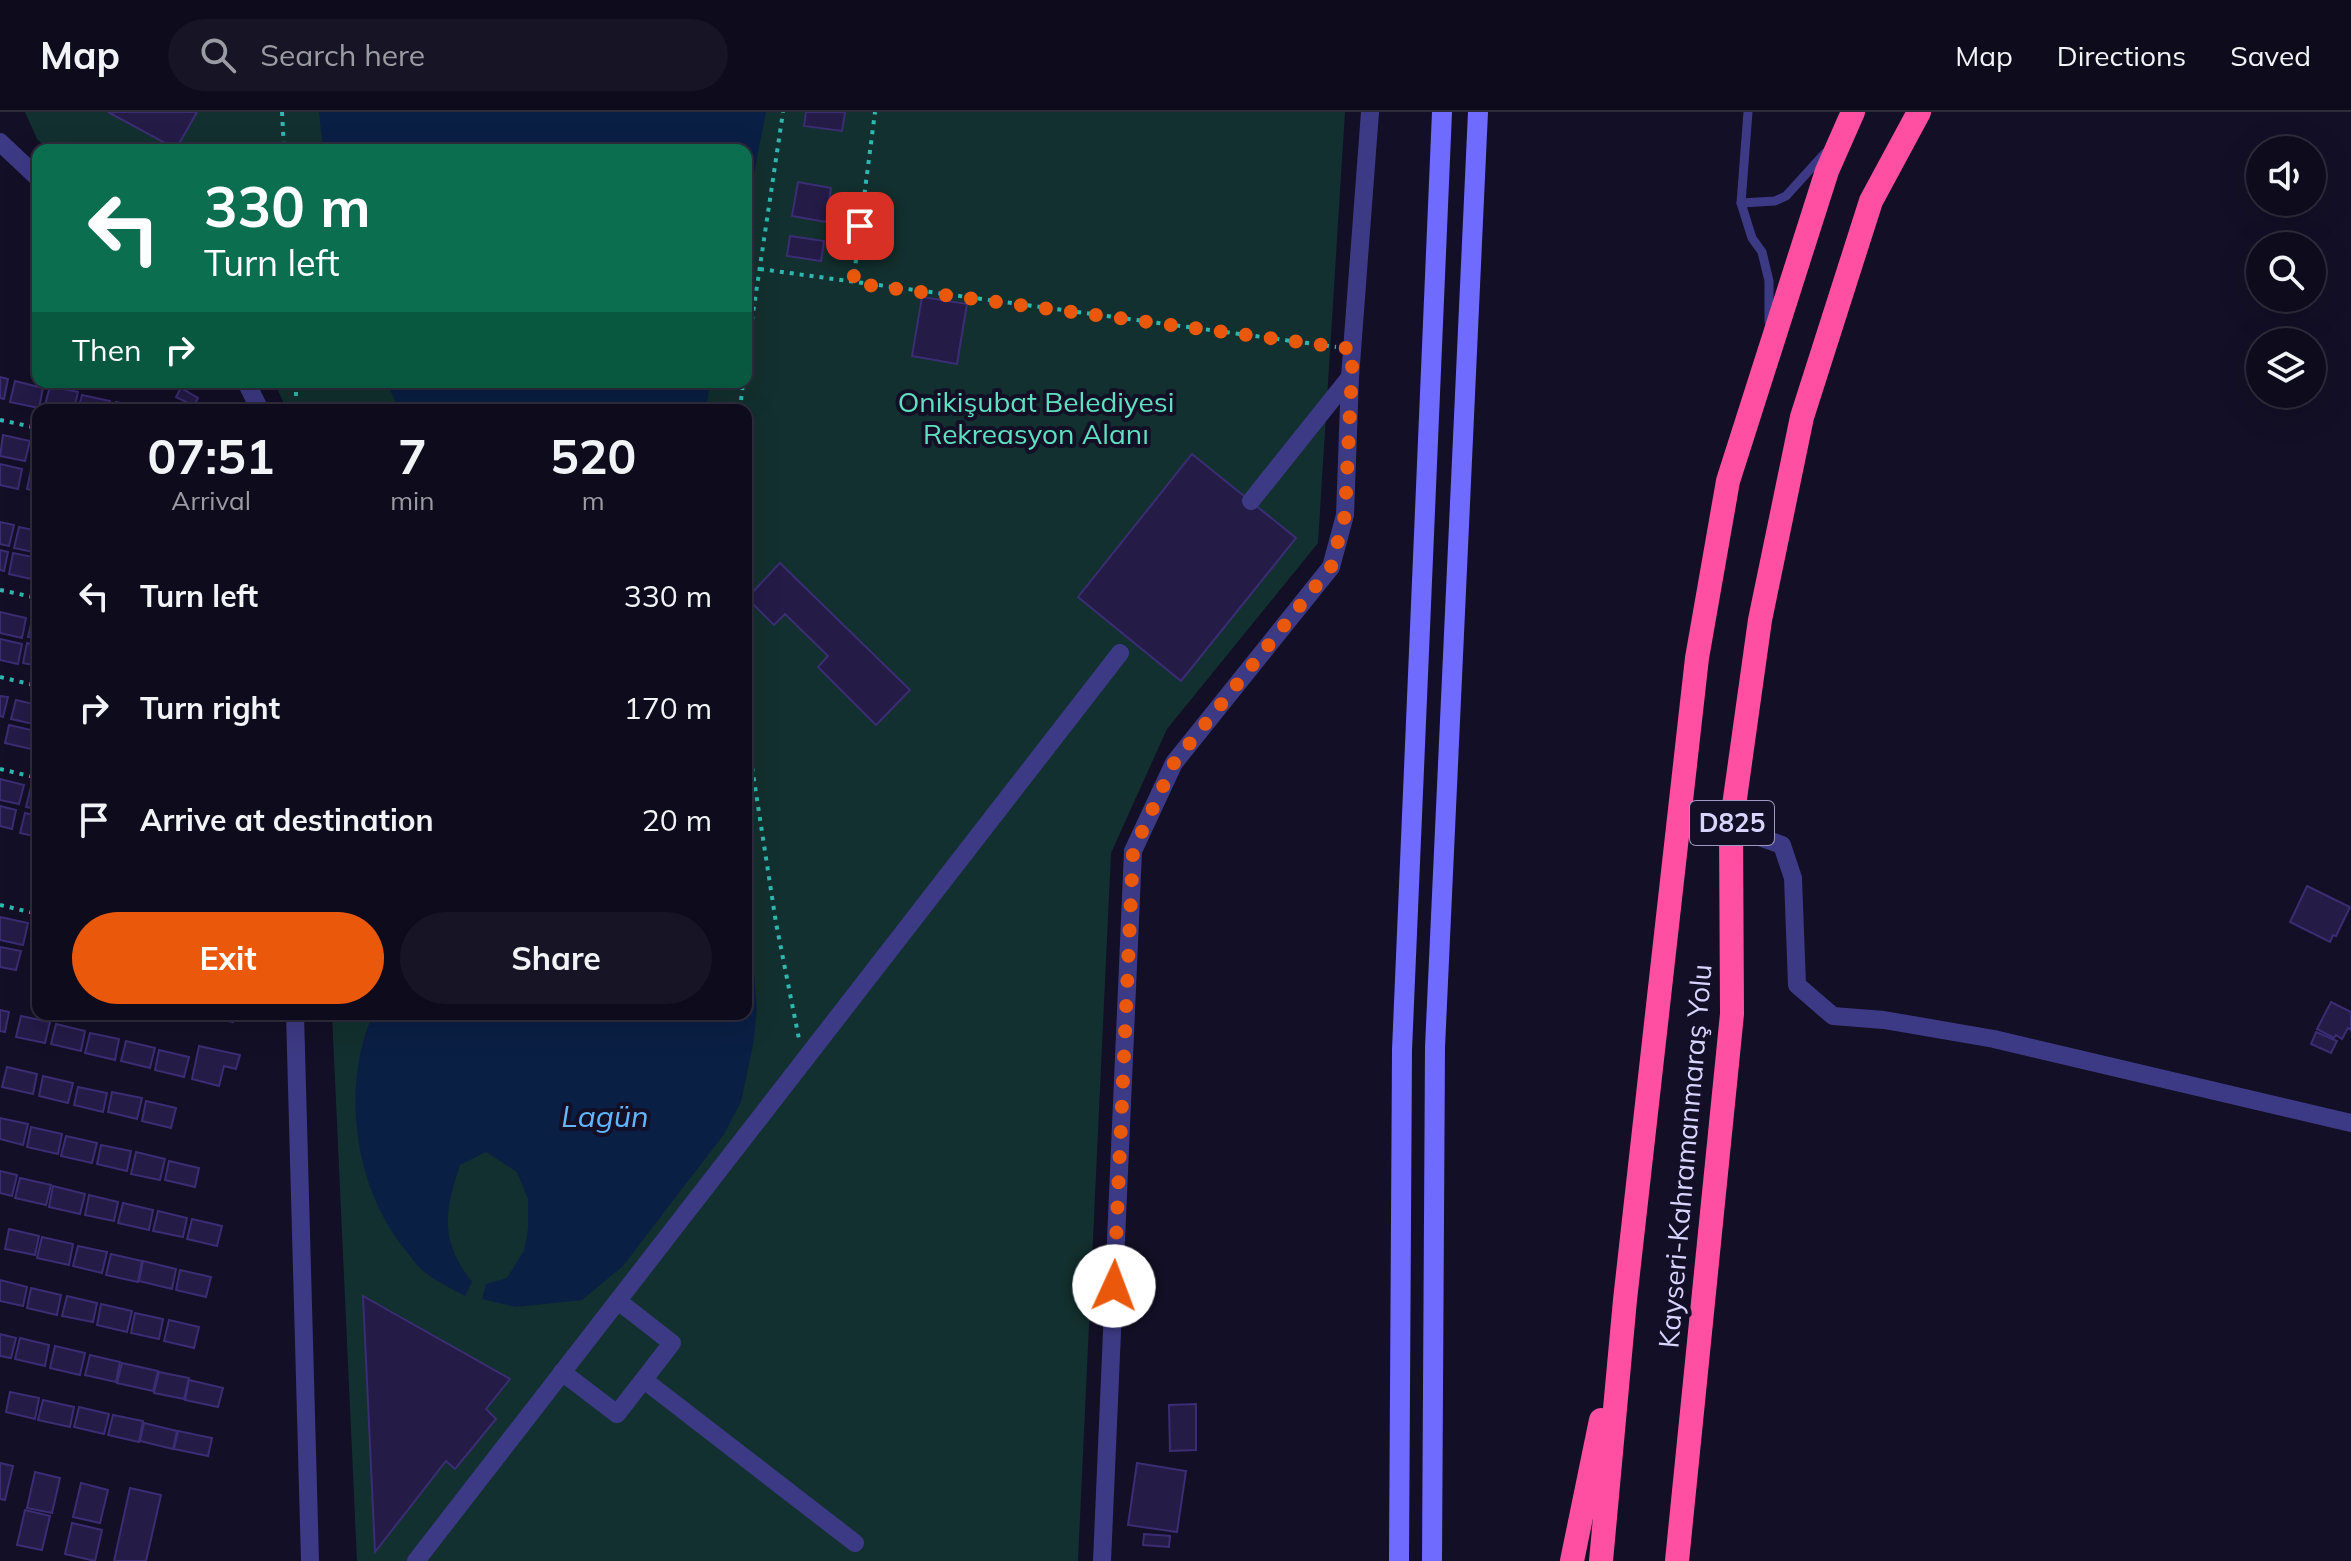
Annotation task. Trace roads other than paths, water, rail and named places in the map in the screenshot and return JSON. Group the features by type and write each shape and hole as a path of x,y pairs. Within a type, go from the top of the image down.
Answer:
{"highway":[{"name":"Kayseri-Kahramanmaraş Yolu","path":"1601,1561 1625,1300 1697,658 1728,481 1839,139 1853,112"},
{"name":"Kayseri-Kahramanmaraş Yolu","path":"1677,1561 1732,1014 1731,827 1760,620 1802,417 1871,201 1919,112"},
{"path":"1572,1561 1625,1300"},
{"path":"1690,1440 1694,1561"}],"street":[{"path":"1102,1561 1133,851 1174,763 1331,567 1345,515 1350,377 1370,112"},
{"path":"1399,1561 1402,1050 1442,112"},
{"path":"1432,1561 1435,1047 1478,112"},
{"path":"0,142 32,172"},
{"path":"1251,501 1350,377"},
{"path":"416,1561 1120,653"},
{"path":"1731,827 1782,845 1793,878 1797,985 1833,1016 1884,1020 1994,1039 2351,1123"},
{"path":"295,1020 310,1561"},
{"path":"562,1372 617,1414 644,1380 672,1343 618,1301"},
{"path":"644,1380 855,1543"}],"lane":[{"path":"1748,112 1741,203 1752,238 1762,252 1769,281 1768,350"},
{"path":"1741,203 1775,201 1786,196 1839,139"}],"water":[{"path":"319,112 766,112 752,183 752,144 322,144"},
{"path":"389,388 709,388 707,404 397,404"},
{"name":"Lagün","path":"752,954 757,1009 741,1102 724,1134 623,1266 582,1300 515,1307 482,1299 486,1284 507,1278 524,1251 528,1229 528,1199 517,1172 486,1152 460,1165 448,1212 454,1253 472,1282 465,1296 423,1271 415,1262 386,1222 373,1195 364,1165 356,1103 357,1072 371,1020 752,1020"}],"park label":[{"name":"Onikişubat Belediyesi Rekreasyon Alanı","path":"1036,418"}]}
